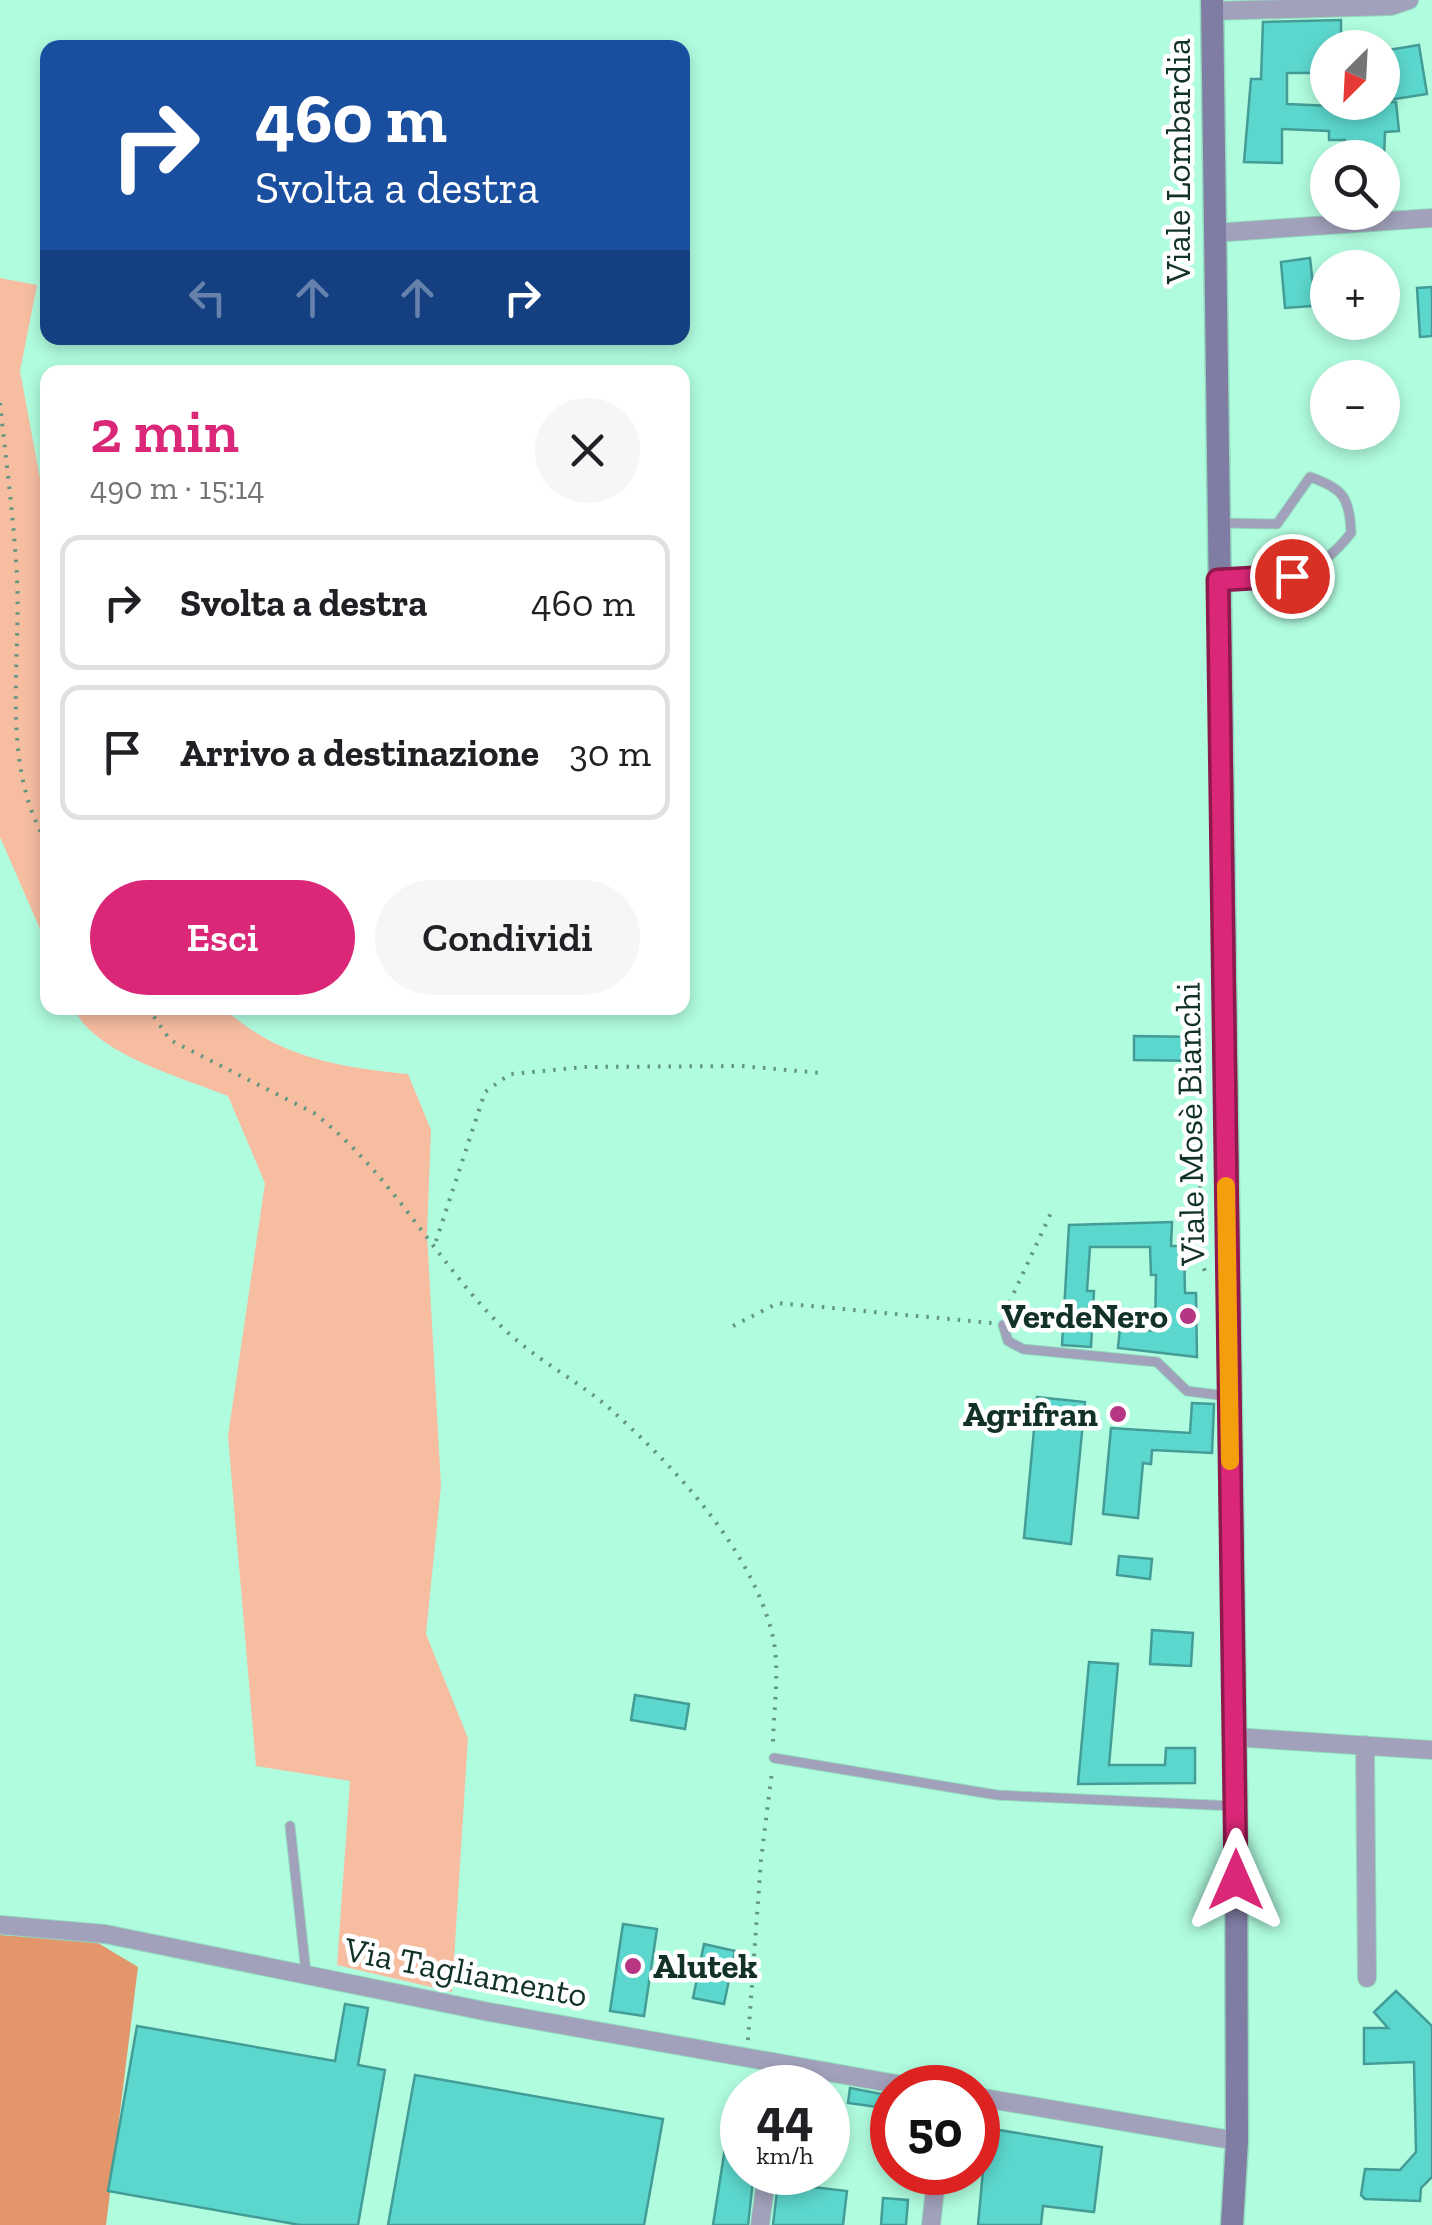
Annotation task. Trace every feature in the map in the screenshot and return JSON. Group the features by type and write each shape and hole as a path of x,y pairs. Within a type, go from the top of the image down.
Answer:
{"main road":[{"name":"Viale Lombardia","path":"1212,6 1214,321"},
{"name":"Viale Mosè Bianchi","path":"1214,321 1236,1806 1237,2141 1232,2225"}],"street":[{"path":"1212,6 1391,6 1409,0"},
{"path":"1213,233 1432,218"},
{"path":"1234,1737 1432,1750"},
{"path":"1365,1745 1367,1978"},
{"name":"Via Tagliamento","path":"0,1925 104,1934 773,2065"},
{"path":"1000,2101 1237,2141"},
{"path":"760,2225 764,2195"},
{"path":"931,2225 934,2195"}],"lane":[{"path":"1216,522 1277,524 1310,477 1336,486 1350,502 1352,532 1328,563 1292,576 1218,580"},
{"path":"1003,1325 1008,1341 1023,1349 1157,1362 1188,1391 1229,1396"},
{"path":"774,1758 996,1795 1236,1806"},
{"path":"290,1826 306,1973"}],"path":[{"path":"0,403 17,581 9,752 16,789 40,836"},
{"path":"153,1015 170,1040 314,1113 335,1129 436,1244 500,1325 608,1407 663,1462 726,1541 755,1590 772,1634 774,1758 760,1860 747,2060"},
{"path":"436,1244 485,1092 510,1074 584,1067 742,1066 821,1073"},
{"path":"1200,1184 1201,1262 1210,1284 1228,1285"},
{"path":"733,1326 778,1302 1003,1325 1006,1308 1051,1213"}],"shaded area":[{"path":"0,278 37,285 20,371 40,478 40,929 0,837"},
{"path":"78,1015 232,1015 265,1038 309,1057 408,1074 431,1130 427,1234 441,1486 426,1634 468,1738 452,1992 337,1965 350,1781 256,1766 228,1436 265,1183 228,1096 119,1051 84,1024"},
{"path":"0,1935 93,1940 138,1967 106,2225 0,2225"}],"building":[{"path":"1341,20 1341,30 1310,30 1310,73 1287,73 1287,104 1310,105 1310,120 1398,120 1399,131 1385,132 1385,140 1329,140 1329,131 1282,129 1282,163 1244,162 1251,79 1261,79 1263,22"},
{"path":"1419,45 1427,94 1400,98 1400,48"},
{"path":"1310,258 1310,306 1285,308 1281,262"},
{"path":"1432,287 1432,336 1420,337 1417,288"},
{"path":"1134,1036 1199,1037 1198,1061 1134,1060"},
{"path":"1172,1222 1171,1246 1184,1246 1185,1293 1196,1293 1197,1357 1118,1348 1120,1328 1155,1331 1156,1275 1151,1275 1150,1247 1090,1247 1087,1291 1094,1291 1091,1347 1062,1345 1069,1225"},
{"path":"1037,1397 1085,1402 1071,1544 1024,1538"},
{"path":"1192,1403 1214,1404 1212,1453 1152,1450 1151,1464 1143,1463 1138,1518 1103,1514 1111,1428 1190,1433"},
{"path":"1119,1556 1152,1559 1150,1579 1117,1575"},
{"path":"1152,1630 1193,1633 1191,1666 1150,1664"},
{"path":"1089,1662 1118,1664 1109,1765 1165,1765 1166,1748 1195,1748 1195,1783 1078,1784"},
{"path":"635,1695 689,1704 685,1729 631,1720"},
{"path":"623,1924 657,1929 644,2016 610,2011"},
{"path":"704,1944 735,1951 724,2004 693,1998"},
{"path":"1396,1991 1432,2026 1432,2177 1421,2188 1420,2201 1365,2199 1361,2195 1365,2169 1400,2170 1416,2152 1414,2062 1364,2064 1364,2028 1388,2028 1374,2012"},
{"path":"345,2004 368,2008 358,2065 385,2070 358,2225 300,2225 108,2191 137,2026 335,2061"},
{"path":"415,2075 663,2119 644,2225 388,2225"},
{"path":"850,2088 870,2092 870,2106 850,2103"},
{"path":"1000,2130 1102,2147 1094,2212 1043,2206 1041,2225 978,2225 981,2195 1000,2195"},
{"path":"720,2180 720,2195 751,2195 748,2225 713,2225"},
{"path":"777,2195 847,2195 843,2225 773,2225"},
{"path":"883,2198 908,2200 906,2225 881,2225"}],"slow traffic":[{"path":"1226,1186 1230,1461"}],"place":[{"name":"VerdeNero","path":"1188,1316"},
{"name":"Agrifran","path":"1118,1414"},
{"name":"Alutek","path":"633,1966"}],"route":[{"path":"1236,1880 1218,580 1292,576"}]}
